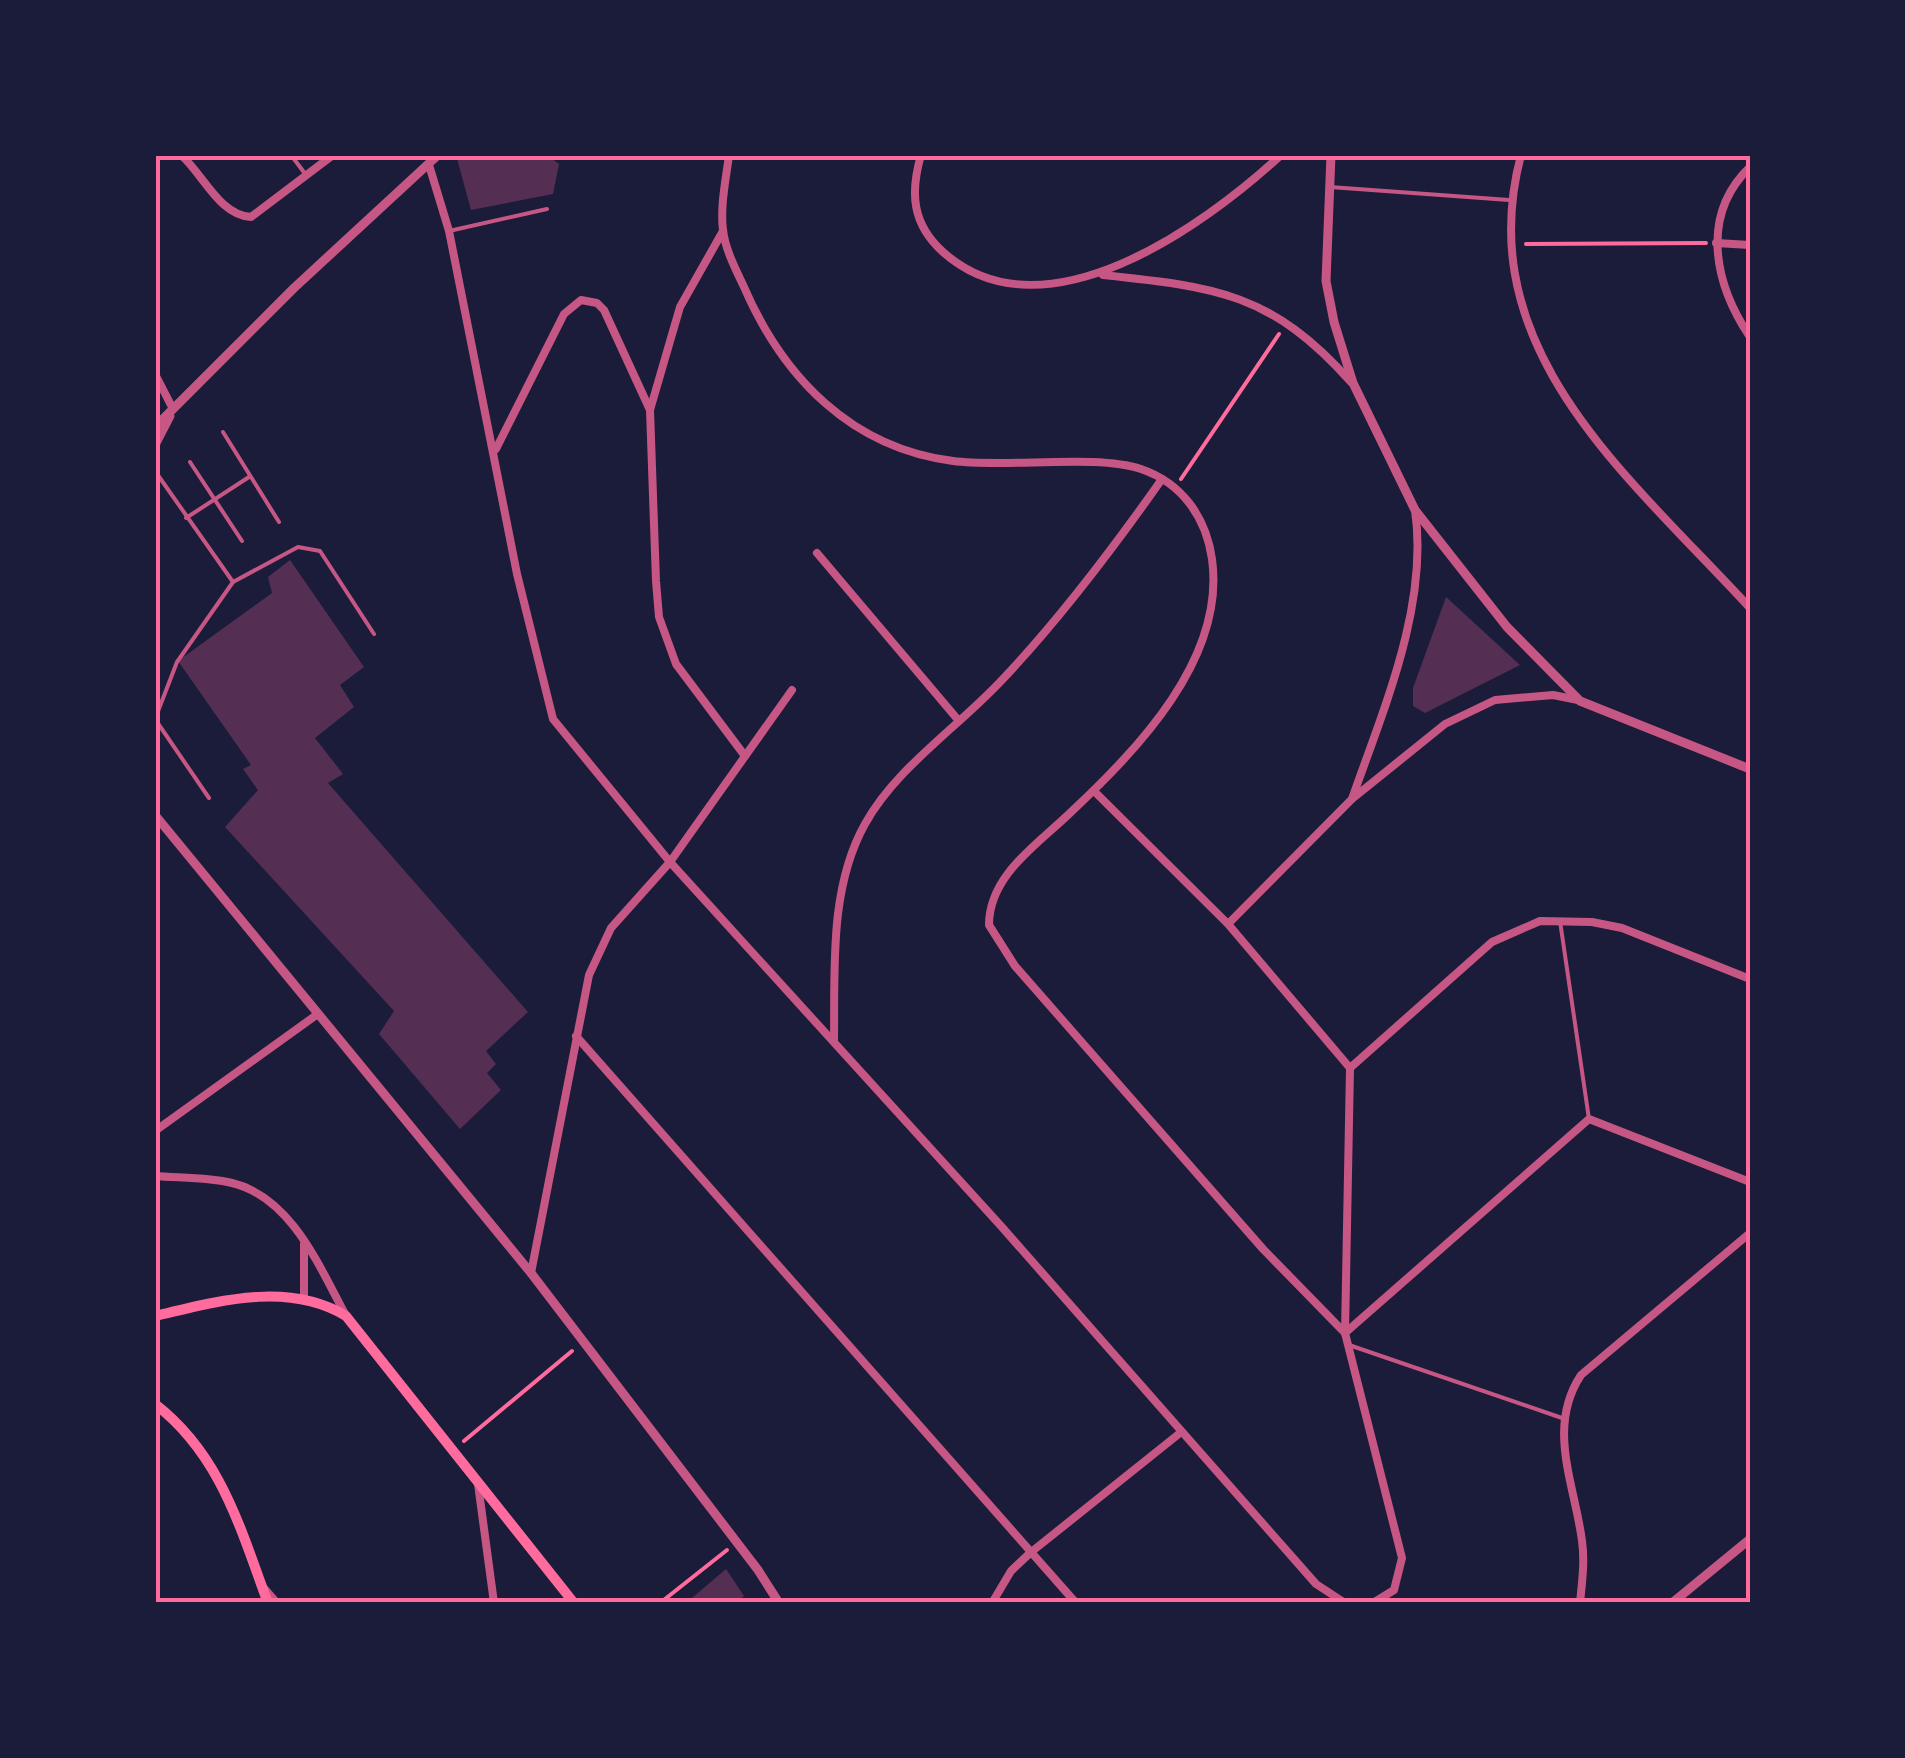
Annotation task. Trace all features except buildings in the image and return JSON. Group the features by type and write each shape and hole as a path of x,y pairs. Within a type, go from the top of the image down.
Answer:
{"main road":[{"path":"155,1316 278,1295 304,1296 346,1316 574,1603"},
{"path":"155,1404 195,1440 218,1473 268,1603"}],"street":[{"path":"181,155 239,216 260,214 333,155"},
{"path":"155,427 294,288 438,155"},
{"path":"729,155 722,231 680,307 650,410 656,582 665,642 698,696 745,756"},
{"path":"920,155 912,191 914,207 931,239 959,264 996,280 1024,283 1098,274 1222,292 1287,321 1353,383"},
{"path":"1098,274 1208,215 1237,196 1281,155"},
{"path":"1331,155 1326,281 1353,383 1415,510 1507,627 1580,700"},
{"path":"1521,155 1509,200 1510,244 1520,302 1536,345 1558,388 1596,441 1750,608"},
{"path":"429,165 449,231 517,574 554,720 670,862 834,1040 1180,1433 1316,1584 1344,1603"},
{"path":"1750,167 1732,187 1720,212 1716,243 1722,287 1750,337"},
{"path":"722,231 757,317 790,368 830,412 872,437 947,461 1132,467 1175,488 1198,514 1207,535 1214,588 1210,620 1189,667 1158,718 1094,791 1000,883 989,912 992,936 1263,1249 1344,1333 1402,1558 1402,1576 1394,1590 1373,1603"},
{"path":"1716,243 1750,245"},
{"path":"495,450 564,314 580,300 604,310 650,410"},
{"path":"155,374 173,409"},
{"path":"155,446 173,409"},
{"path":"834,1040 837,926 848,866 864,826 885,794 1038,641 1110,553 1162,480"},
{"path":"1352,799 1411,605 1420,546 1415,510"},
{"path":"817,553 960,721"},
{"path":"531,1273 588,975 598,952 626,910 670,862 792,690"},
{"path":"1228,924 1352,799 1468,710 1528,696 1580,700 1750,769"},
{"path":"1094,791 1228,924 1350,1068 1344,1333"},
{"path":"155,815 315,1016 531,1273 737,1542 779,1603"},
{"path":"1350,1068 1492,942 1524,925 1560,919 1622,928 1750,979"},
{"path":"155,1131 315,1016"},
{"path":"576,1036 1076,1603"},
{"path":"1344,1333 1589,1120 1750,1182"},
{"path":"155,1176 230,1182 248,1188 302,1235 346,1316"},
{"path":"1580,1603 1582,1541 1563,1418 1581,1376 1750,1233"},
{"path":"302,1235 307,1270 304,1296"},
{"path":"992,1603 1011,1572 1030,1553 1180,1433"},
{"path":"478,1481 494,1603"},
{"path":"1672,1603 1750,1539"},
{"path":"261,1584 277,1603"}],"lane":[{"path":"291,155 307,176"},
{"path":"1328,187 1509,200"},
{"path":"449,231 547,208"},
{"path":"223,432 280,522"},
{"path":"190,462 242,541"},
{"path":"155,471 233,582"},
{"path":"186,518 250,476"},
{"path":"209,798 155,718 177,662 233,582 298,546 309,546 320,551 374,634"},
{"path":"1560,919 1589,1120"},
{"path":"1349,1345 1563,1418"}],"path":[{"path":"1510,244 1716,243"},
{"path":"1175,488 1287,321"},
{"path":"452,1450 584,1341"},
{"path":"660,1603 737,1542"}]}
